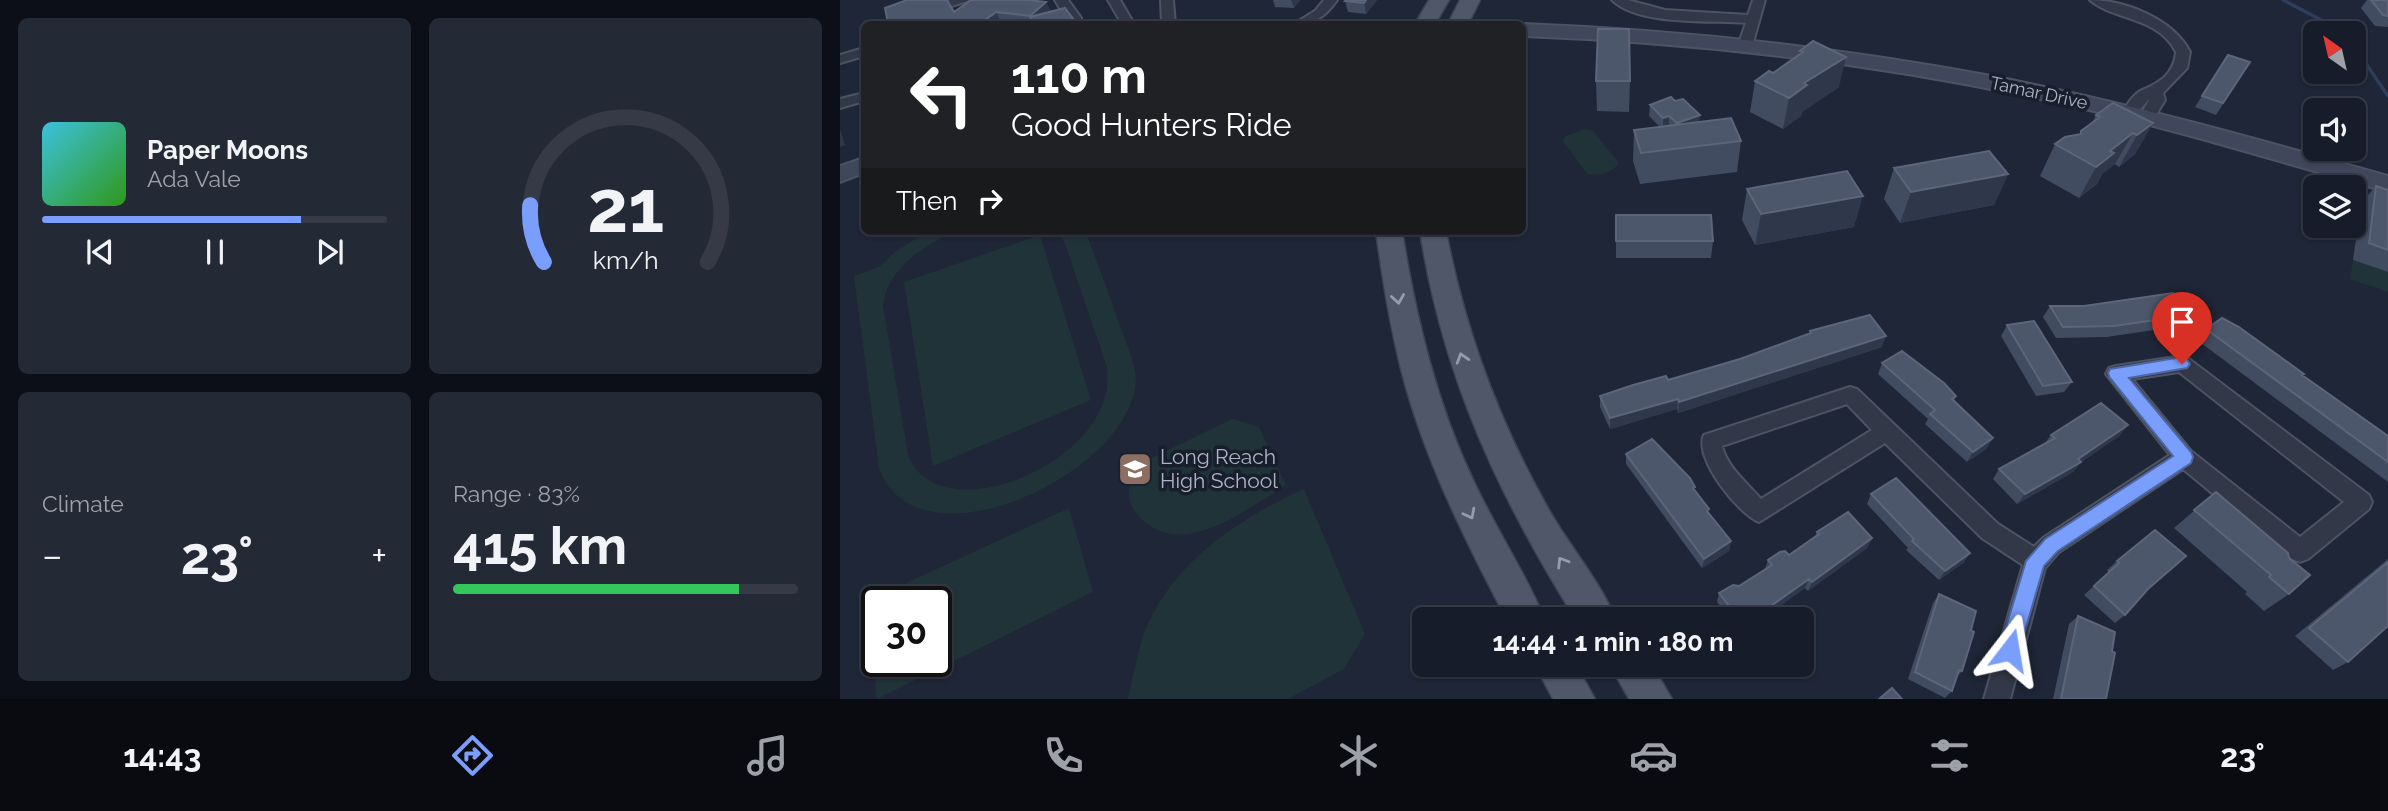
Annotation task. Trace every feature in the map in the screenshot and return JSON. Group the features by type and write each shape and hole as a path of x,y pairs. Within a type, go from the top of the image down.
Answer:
{"main road":[{"path":"1427,21 1439,0"},
{"path":"1460,21 1470,0"},
{"path":"1390,235 1401,316 1417,381 1459,491 1520,607"},
{"path":"1434,235 1446,307 1465,369 1485,418 1546,537 1590,607"},
{"path":"1561,677 1575,699"},
{"path":"1637,677 1652,699"}],"street":[{"path":"896,21 907,15 965,0"},
{"path":"1114,0 1126,21"},
{"path":"1167,0 1169,21"},
{"path":"1306,21 1320,14 1331,0"},
{"path":"1618,0 1659,13 1752,19"},
{"path":"1745,46 1759,0"},
{"path":"2096,0 2158,25 2180,44 2184,61 2180,69 2155,92 2143,94 2139,115"},
{"path":"1064,1 1074,21"},
{"name":"Tamar Drive","path":"1526,30 1745,46 1919,69 2139,115 2388,184"},
{"name":"Tamar Drive","path":"1526,43 1682,40"},
{"path":"840,59 861,53"},
{"path":"840,104 861,98"},
{"path":"840,174 861,166"},
{"path":"2182,364 2361,502 2300,551 2184,457 2116,373 2182,364"},
{"path":"1887,431 1759,512 1726,474 1711,449 1711,440 1850,396 1887,431 1990,531 2036,561"},
{"path":"1997,699 2022,602 2036,561 2051,545 2184,457"}],"green space":[{"path":"1585,129 1593,131 1619,163 1613,169 1600,174 1587,174 1563,141 1566,136"},
{"path":"922,235 949,235 921,250 900,269 886,292 883,305 908,455 926,478 954,489 988,488 1024,477 1058,458 1086,432 1104,401 1107,367 1064,241 1059,235 1087,235 1136,374 1126,414 1100,448 1063,477 1021,499 976,511 935,512 901,499 879,468 854,276 879,267 895,252"},
{"path":"1040,235 1091,400 933,466 904,282"},
{"path":"2353,260 2388,272 2388,292 2350,279"},
{"path":"1232,419 1259,427 1286,485 1238,515 1201,531 1165,533 1149,525 1131,504 1131,468"},
{"path":"1304,489 1365,634 1344,669 1288,699 1128,699 1145,631 1172,584 1190,563 1233,528"},
{"path":"1069,508 1093,592 952,662 952,586 900,586"},
{"path":"875,677 921,677 877,699"}],"building":[{"path":"907,0 947,0 954,12 971,0 1046,2 1030,16 996,12 984,21 888,21 885,8"},
{"path":"1346,0 1366,0 1364,3"},
{"path":"2371,0 2388,0 2388,16 2383,15"},
{"path":"1065,8 1075,21 1032,21 1030,17"},
{"path":"1598,29 1629,29 1630,81 1596,81"},
{"path":"1813,41 1846,57 1804,83 1807,85 1789,98 1755,81 1769,71 1773,73 1803,52 1800,51"},
{"path":"2228,55 2250,62 2223,103 2202,96"},
{"path":"1671,97 1675,101 1683,99 1700,115 1677,123 1669,116 1663,118 1650,105"},
{"path":"2113,103 2153,123 2137,135 2133,133 2110,151 2114,153 2096,167 2055,144 2065,137 2081,134 2081,131 2100,117 2096,115"},
{"path":"1731,118 1741,141 1641,153 1634,130"},
{"path":"1989,151 2008,174 1911,192 1894,168"},
{"path":"1847,171 1863,196 1761,214 1747,189"},
{"path":"2376,186 2388,190 2388,250 2369,243"},
{"path":"1616,215 1711,215 1713,241 1616,241"},
{"path":"2173,293 2190,315 2114,326 2063,327 2050,306 2084,306"},
{"path":"1870,315 1886,336 1679,402 1678,399 1610,418 1600,396 1666,376 1668,380 1740,359 1811,333 1810,331"},
{"path":"2222,318 2239,327 2388,436 2388,462 2206,329"},
{"path":"2034,321 2072,382 2043,386 2007,325"},
{"path":"1902,351 1944,383 1956,396 1952,399 1993,438 1973,452 1930,414 1935,410 1882,363"},
{"path":"2101,403 2128,425 2078,459 2081,462 2025,494 1999,469 2055,438 2051,435"},
{"path":"1652,439 1690,478 1695,487 1693,488 1709,509 1707,511 1731,541 1704,559 1626,454"},
{"path":"1896,478 1970,553 1945,571 1912,541 1914,539 1871,494"},
{"path":"2216,492 2310,575 2289,594 2269,577 2271,575 2194,510"},
{"path":"1848,512 1872,538 1812,582 1809,579 1769,607 1730,607 1719,593 1733,585 1739,586 1772,565 1768,560 1780,552 1785,551 1789,555 1819,534 1817,532"},
{"path":"2155,530 2186,556 2148,589 2125,615 2094,586 2119,563 2117,561"},
{"path":"2388,562 2388,626 2348,662 2309,628"},
{"path":"1939,594 1976,611 1971,630 1974,632 1962,671 1959,670 1952,691 1915,672"},
{"path":"2078,616 2115,632 2112,651 2115,653 2106,699 2061,699"},
{"path":"1892,688 1902,699 1879,699"}],"waterway":[{"path":"2283,0 2323,21"},
{"path":"2366,64 2388,96"}],"place":[{"name":"Long Reach High School","path":"1135,469"}],"route":[{"path":"2010,650 2036,561 2051,545 2184,457 2116,373 2182,364"}]}
